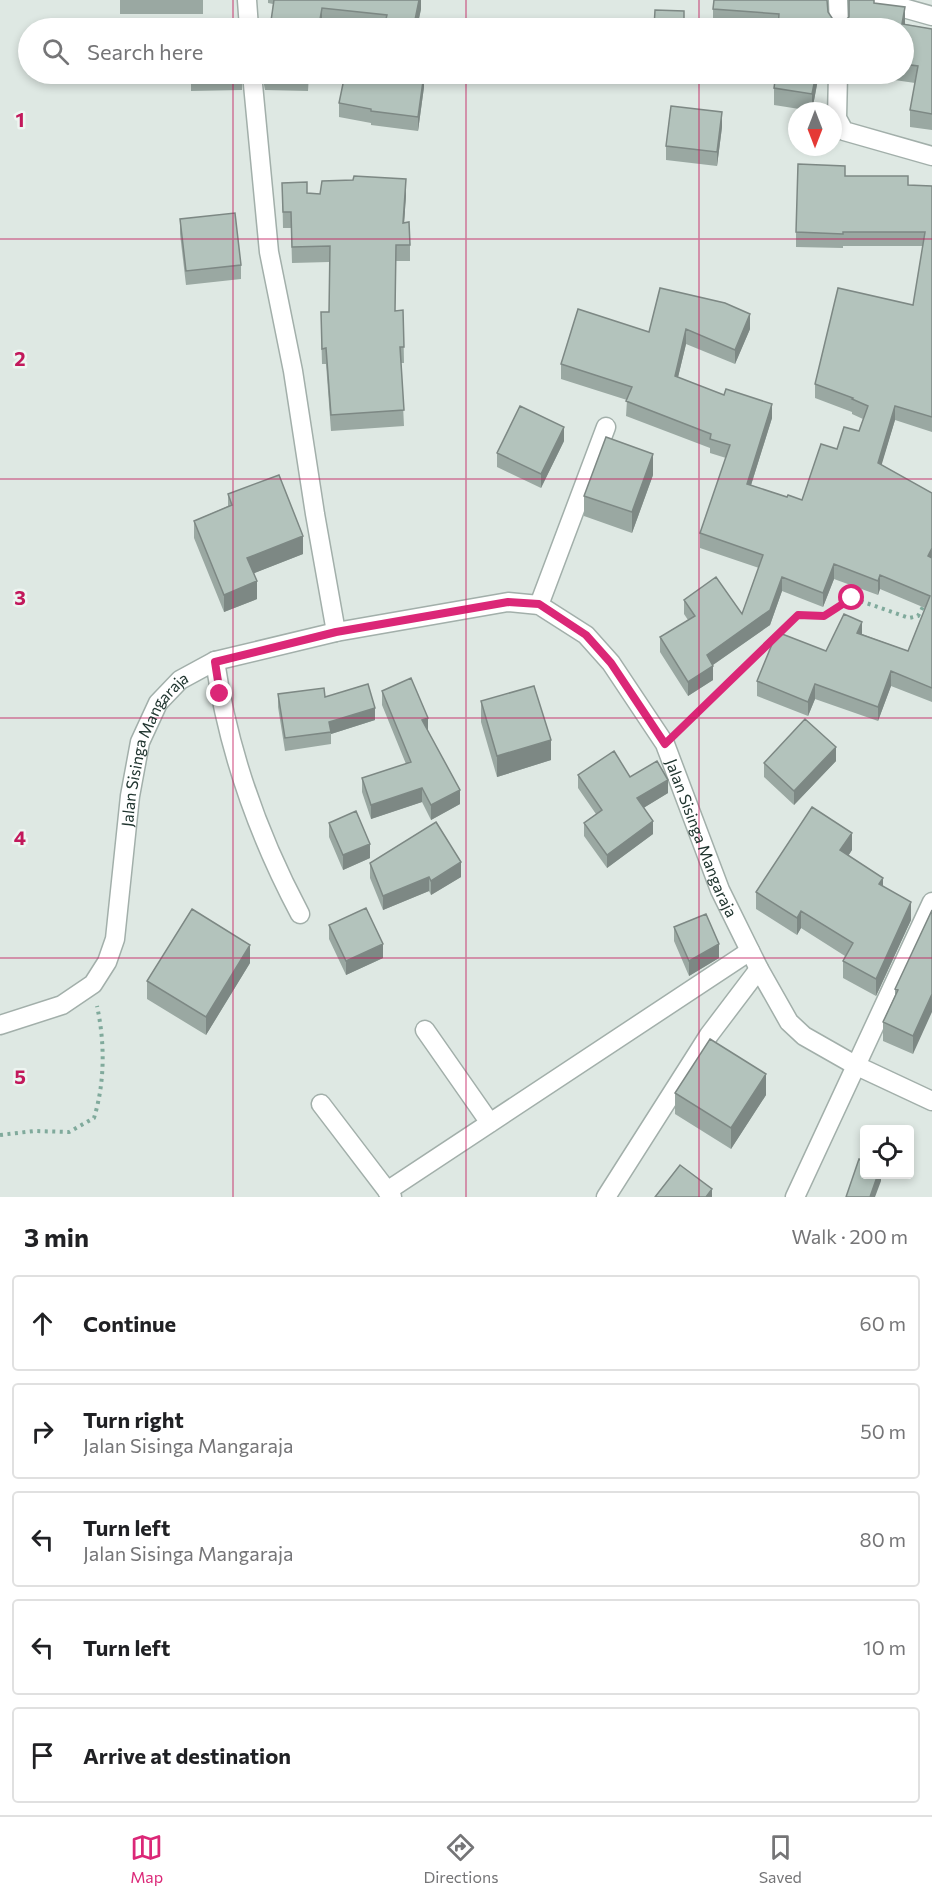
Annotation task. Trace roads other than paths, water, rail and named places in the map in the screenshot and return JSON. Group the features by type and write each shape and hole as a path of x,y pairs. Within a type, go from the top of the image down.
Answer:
{"street":[{"path":"247,0 248,18"},
{"path":"838,0 839,18"},
{"path":"874,0 932,16"},
{"path":"253,84 269,252 293,371 336,632"},
{"path":"838,84 837,118 844,131 932,156"},
{"path":"539,604 606,427"},
{"name":"Jalan Sisinga Mangaraja","path":"0,1025 62,1005 93,984 107,962 115,939 130,796 140,742 158,703 180,680 215,662 336,632 508,602 539,604 586,635 611,663 665,744 720,890 759,969 789,1022 804,1036 855,1065 932,1101"},
{"path":"215,662 220,694 245,788 281,878 300,914"},
{"path":"795,1197 932,902"},
{"path":"321,1104 389,1194 490,1123 750,951"},
{"path":"606,1197 709,1035 759,969"},
{"path":"425,1030 490,1123"}]}
